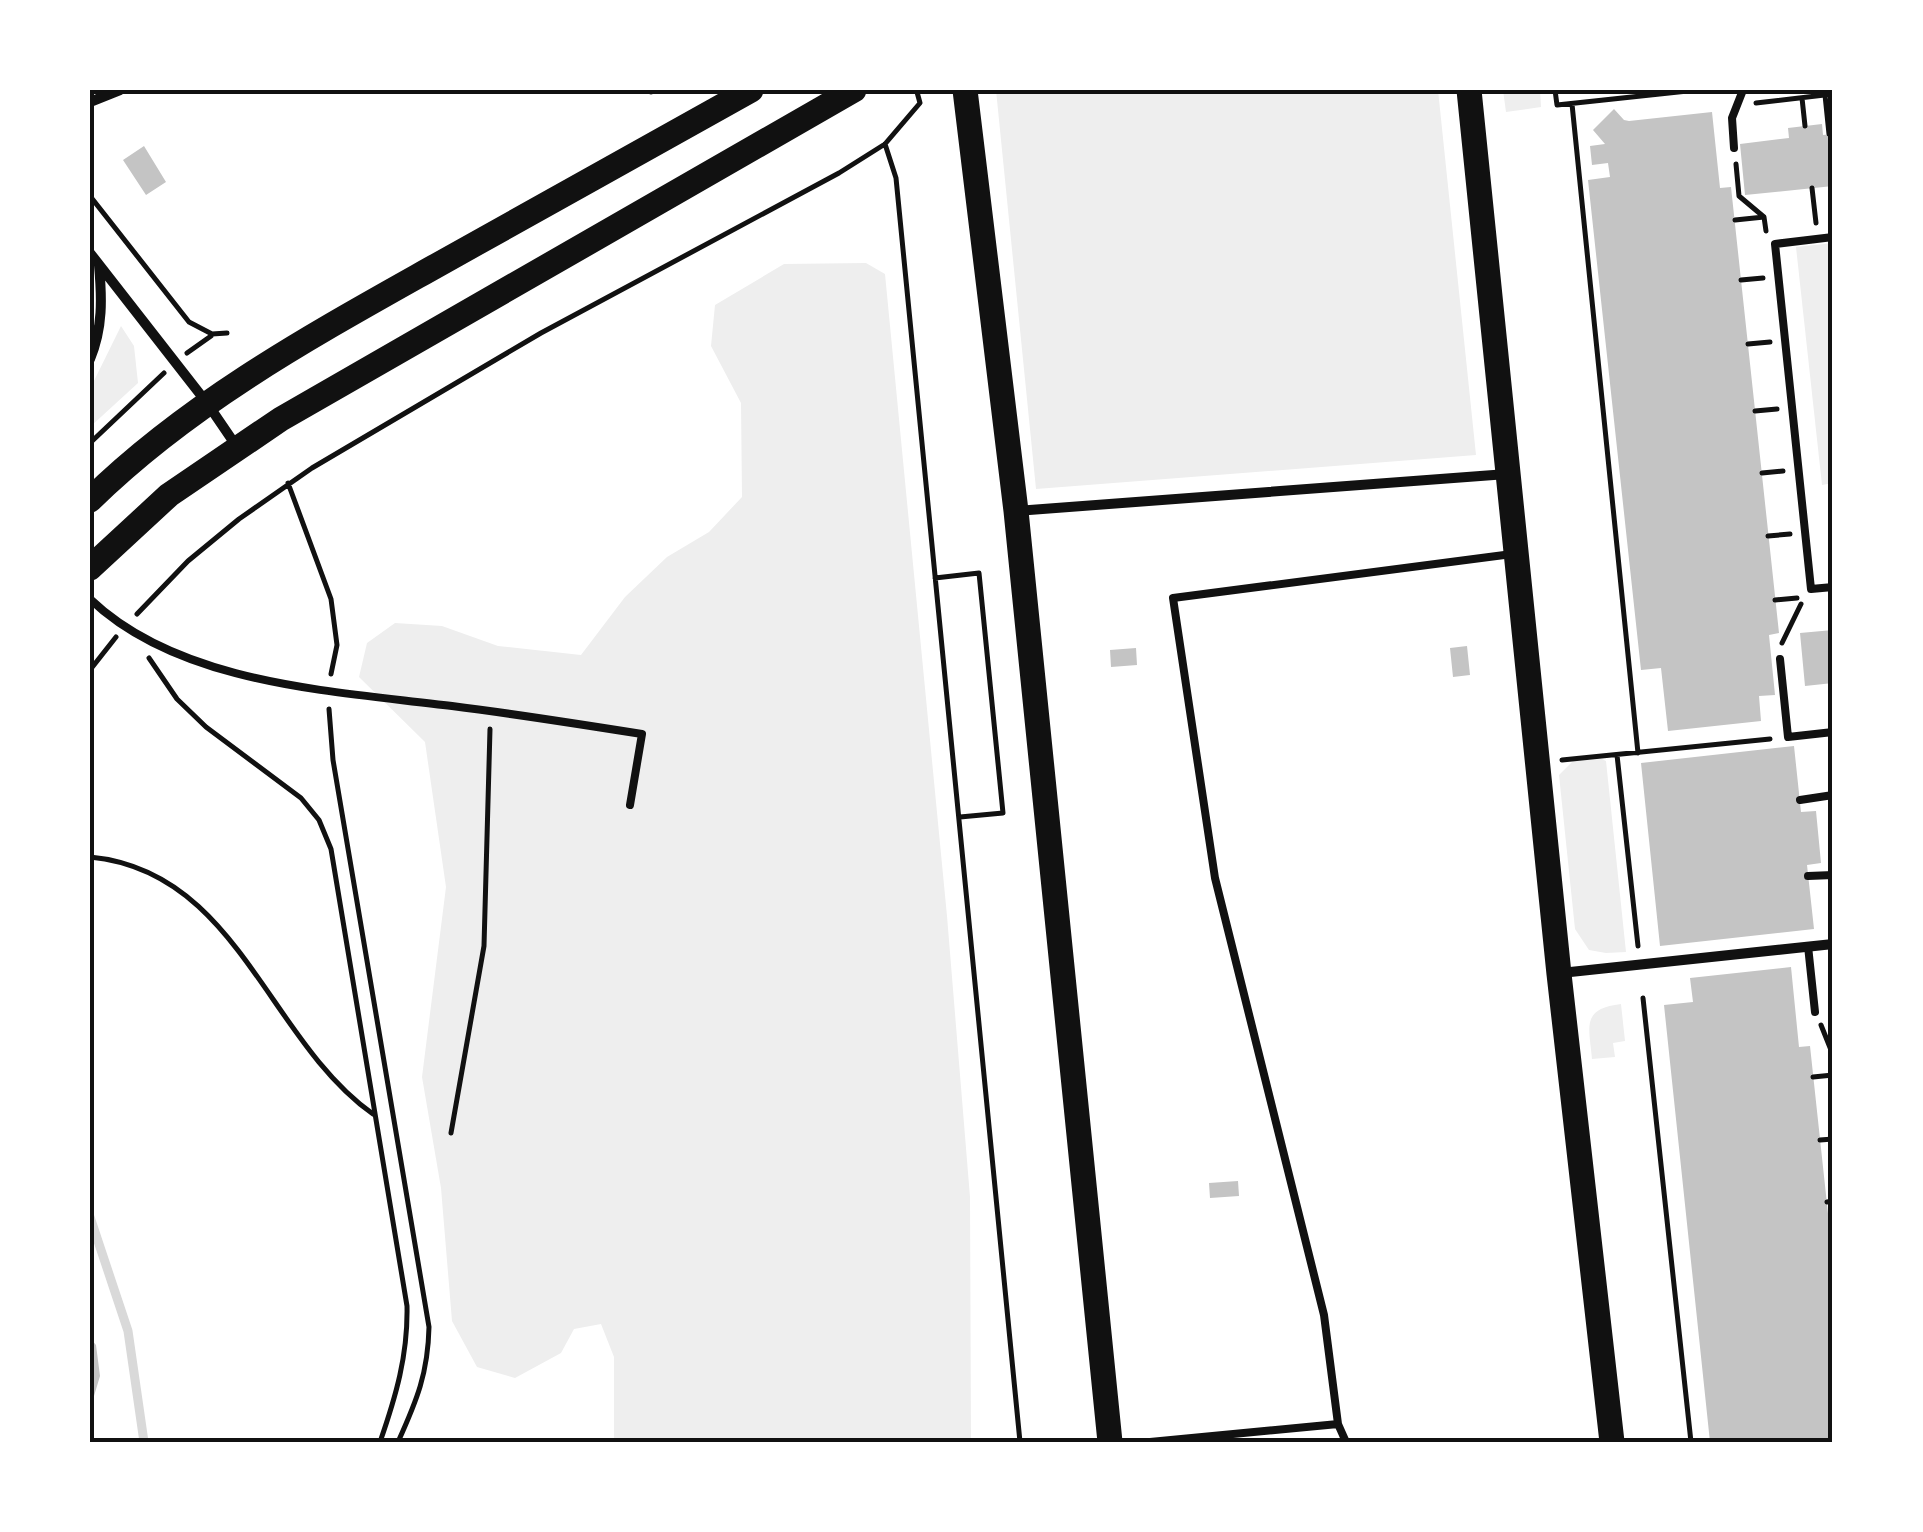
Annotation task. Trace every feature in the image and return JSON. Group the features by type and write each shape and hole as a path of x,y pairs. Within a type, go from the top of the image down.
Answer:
{"main road":[{"path":"90,500 115,475 207,403 302,341 751,90"},
{"path":"90,568 169,495 237,448 538,269 854,90"},
{"path":"965,90 1016,512 1110,1442"},
{"path":"1469,90 1559,974 1612,1442"}],"street":[{"path":"90,102 120,90"},
{"path":"90,253 207,403 237,448"},
{"path":"90,359 102,304 99,264"},
{"path":"1016,512 1508,474"},
{"path":"1559,974 1833,944"}],"lane":[{"path":"1734,148 1732,118 1744,90"},
{"path":"1833,237 1774,244 1811,589 1833,587"},
{"path":"1346,1442 1338,1424 1324,1315 1215,878 1173,598 1516,554"},
{"path":"90,599 138,636 197,662 244,675 642,734 630,805"},
{"path":"1780,659 1788,736 1833,732"},
{"path":"1800,800 1833,794"},
{"path":"1833,822 1833,844"},
{"path":"1808,876 1833,875"},
{"path":"1808,946 1815,1012"},
{"path":"1150,1442 1338,1424"}],"path":[{"path":"1555,90 1557,105 1697,90"},
{"path":"90,670 124,627 188,561 288,483 541,334 885,144 920,103 917,92"},
{"path":"1735,105 1829,95 1830,134"},
{"path":"1802,98 1805,126"},
{"path":"1572,104 1638,753"},
{"path":"885,144 896,178 1020,1442"},
{"path":"1734,148 1739,196 1764,217 1735,220"},
{"path":"1812,188 1814,210"},
{"path":"90,196 190,322 212,334 227,333"},
{"path":"1741,280 1756,278"},
{"path":"90,443 175,362 212,334"},
{"path":"1748,344 1762,342"},
{"path":"1755,411 1770,410"},
{"path":"1762,473 1776,472"},
{"path":"288,483 331,599 336,624 337,644 327,689 332,760 429,1326 428,1363 420,1393 398,1442"},
{"path":"1768,536 1783,534"},
{"path":"936,578 978,574 1003,813 959,817"},
{"path":"1780,659 1783,635 1811,589"},
{"path":"1775,600 1790,598"},
{"path":"138,636 153,668 177,699 206,727 288,785 318,820 331,849 400,1260 408,1339 398,1391 380,1442"},
{"path":"450,1133 484,946 491,711"},
{"path":"1538,762 1788,736"},
{"path":"1617,755 1638,950"},
{"path":"90,857 130,864 170,882 200,907 237,946 322,1069 373,1114"},
{"path":"1643,998 1690,1442"},
{"path":"1815,1012 1833,1055"},
{"path":"1814,1077 1833,1075"},
{"path":"1820,1140 1833,1139"}],"shaded area":[{"path":"996,90 1438,90 1476,455 1036,489"},
{"path":"1503,90 1540,90 1541,107 1506,112"},
{"path":"1833,243 1833,483 1822,485 1796,247"},
{"path":"866,263 885,274 947,916 970,1197 971,1442 614,1442 614,1357 601,1324 574,1329 561,1353 515,1378 477,1367 452,1321 441,1188 422,1077 446,887 425,742 359,677 367,643 395,623 442,626 498,646 581,655 625,597 667,557 709,532 742,497 741,403 711,346 715,305 784,264"},
{"path":"121,326 134,346 138,383 90,427 90,389"},
{"path":"1573,761 1606,761 1626,952 1589,950 1575,929 1559,775"},
{"path":"1621,1004 1625,1041 1613,1043 1615,1057 1592,1059 1589,1028 1593,1015"}],"building":[{"path":"1614,109 1629,121 1712,112 1720,188 1731,187 1779,633 1769,635 1775,695 1759,696 1761,721 1668,731 1661,668 1641,670 1588,180 1610,177 1608,163 1592,165 1590,146 1605,144 1593,130"},
{"path":"1822,124 1823,135 1833,134 1833,186 1745,195 1740,144 1789,138 1788,128"},
{"path":"144,146 166,182 146,195 123,160"},
{"path":"1833,630 1833,683 1805,686 1800,633"},
{"path":"1467,646 1470,675 1453,677 1450,648"},
{"path":"1136,648 1137,665 1111,667 1110,650"},
{"path":"1794,746 1801,812 1816,811 1821,863 1807,865 1814,929 1660,946 1641,763"},
{"path":"1791,967 1799,1047 1810,1046 1833,1260 1833,1442 1710,1442 1664,1005 1693,1002 1690,978"},
{"path":"1238,1181 1239,1196 1210,1198 1209,1183"},
{"path":"90,1338 96,1345 100,1376 91,1406"}],"waterway":[{"path":"90,1217 128,1331 144,1442"}]}
